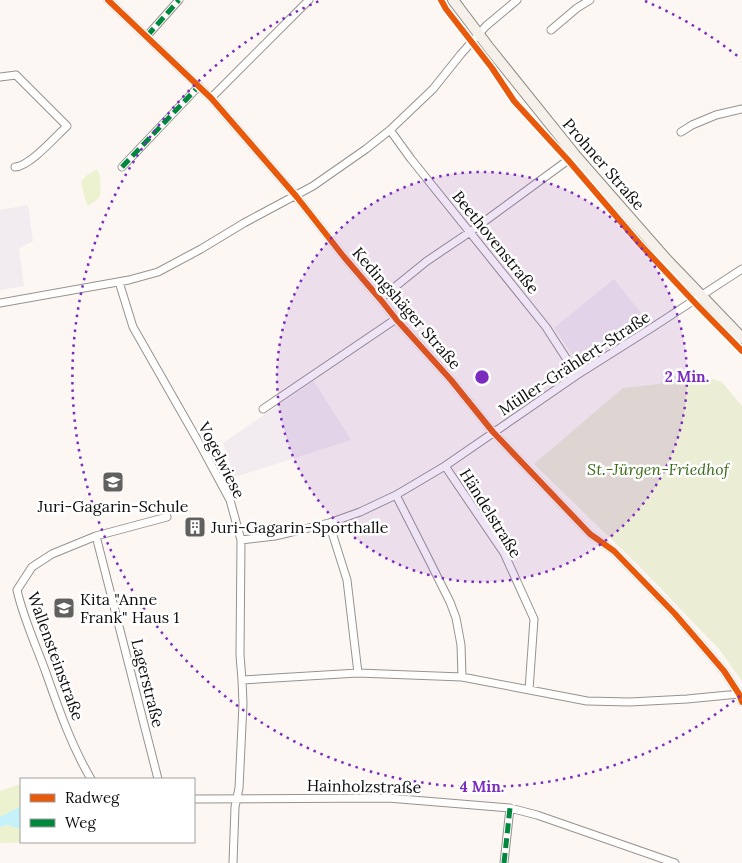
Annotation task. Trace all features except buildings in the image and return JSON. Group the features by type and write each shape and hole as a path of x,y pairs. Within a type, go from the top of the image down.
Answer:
{"main road":[{"name":"Prohner Straße","path":"453,0 575,155 667,260 742,338"}],"street":[{"name":"Kedingshäger Straße","path":"108,0 210,98 296,196 396,319 451,380 494,432 590,534 614,551 675,614 724,671 742,702"},
{"path":"147,36 179,0"},
{"path":"210,98 309,0"},
{"path":"0,303 119,282 158,272 296,196 344,165 390,130 433,89 486,26 517,0"},
{"path":"551,30 577,8 590,0"},
{"path":"0,77 16,75 67,126 36,156 20,167 15,167"},
{"path":"122,167 199,86"},
{"path":"681,132 716,115 742,109"},
{"name":"Beethovenstraße","path":"390,130 411,159 546,327 578,375"},
{"path":"380,299 427,261 575,155"},
{"name":"Müller-Grählert-Straße","path":"241,540 276,536 329,524 396,495 445,466 578,375 742,269"},
{"name":"Vogelwiese","path":"119,282 133,327 230,500 241,540 240,655 243,704 233,863"},
{"path":"263,409 396,319"},
{"name":"Händelstraße","path":"445,466 504,553 534,619 529,690"},
{"path":"396,495 428,556 456,618 461,645 462,677"},
{"name":"Wallensteinstraße","path":"91,778 80,760 20,606 17,590 32,567 52,554 96,536 167,517"},
{"path":"329,524 347,580 358,673"},
{"name":"Lagerstraße","path":"96,536 158,778"},
{"path":"242,680 358,673 462,677 587,701 613,702 668,700 738,694"},
{"name":"Hainholzstraße","path":"195,799 388,798 510,808 546,818 675,863"},
{"path":"504,863 510,808"}],"shaded area":[{"path":"28,205 33,241 19,248 24,286 0,290 0,210"},
{"path":"614,279 649,323 581,367 554,328"},
{"path":"314,381 351,440 235,477 223,443"}],"green space":[{"path":"96,170 99,172 100,196 88,206 81,181"},
{"name":"St.-Jürgen-Friedhof","path":"686,371 722,382 742,406 742,681 719,649 638,565 534,464 623,388 659,384"},
{"path":"20,784 20,807 0,817 0,791"},
{"path":"7,825 20,829 20,842 0,843 0,827"}],"water":[{"path":"20,807 20,829 7,825 0,827 0,817"}],"marked path":[{"path":"147,36 179,0"},
{"path":"122,167 199,86"},
{"path":"504,863 510,808"}],"cycle path":[{"path":"108,0 211,98 296,196 344,257 451,380 493,432 590,534 614,551 675,614 724,671 742,702"},
{"path":"441,0 492,68 514,101 568,160 639,243 742,351"}],"place":[{"name":"Juri-Gagarin-Schule","path":"113,482"},
{"name":"Juri-Gagarin-Sporthalle","path":"195,527"},
{"name":"Kita \"Anne Frank\" Haus 1","path":"64,608"}]}
